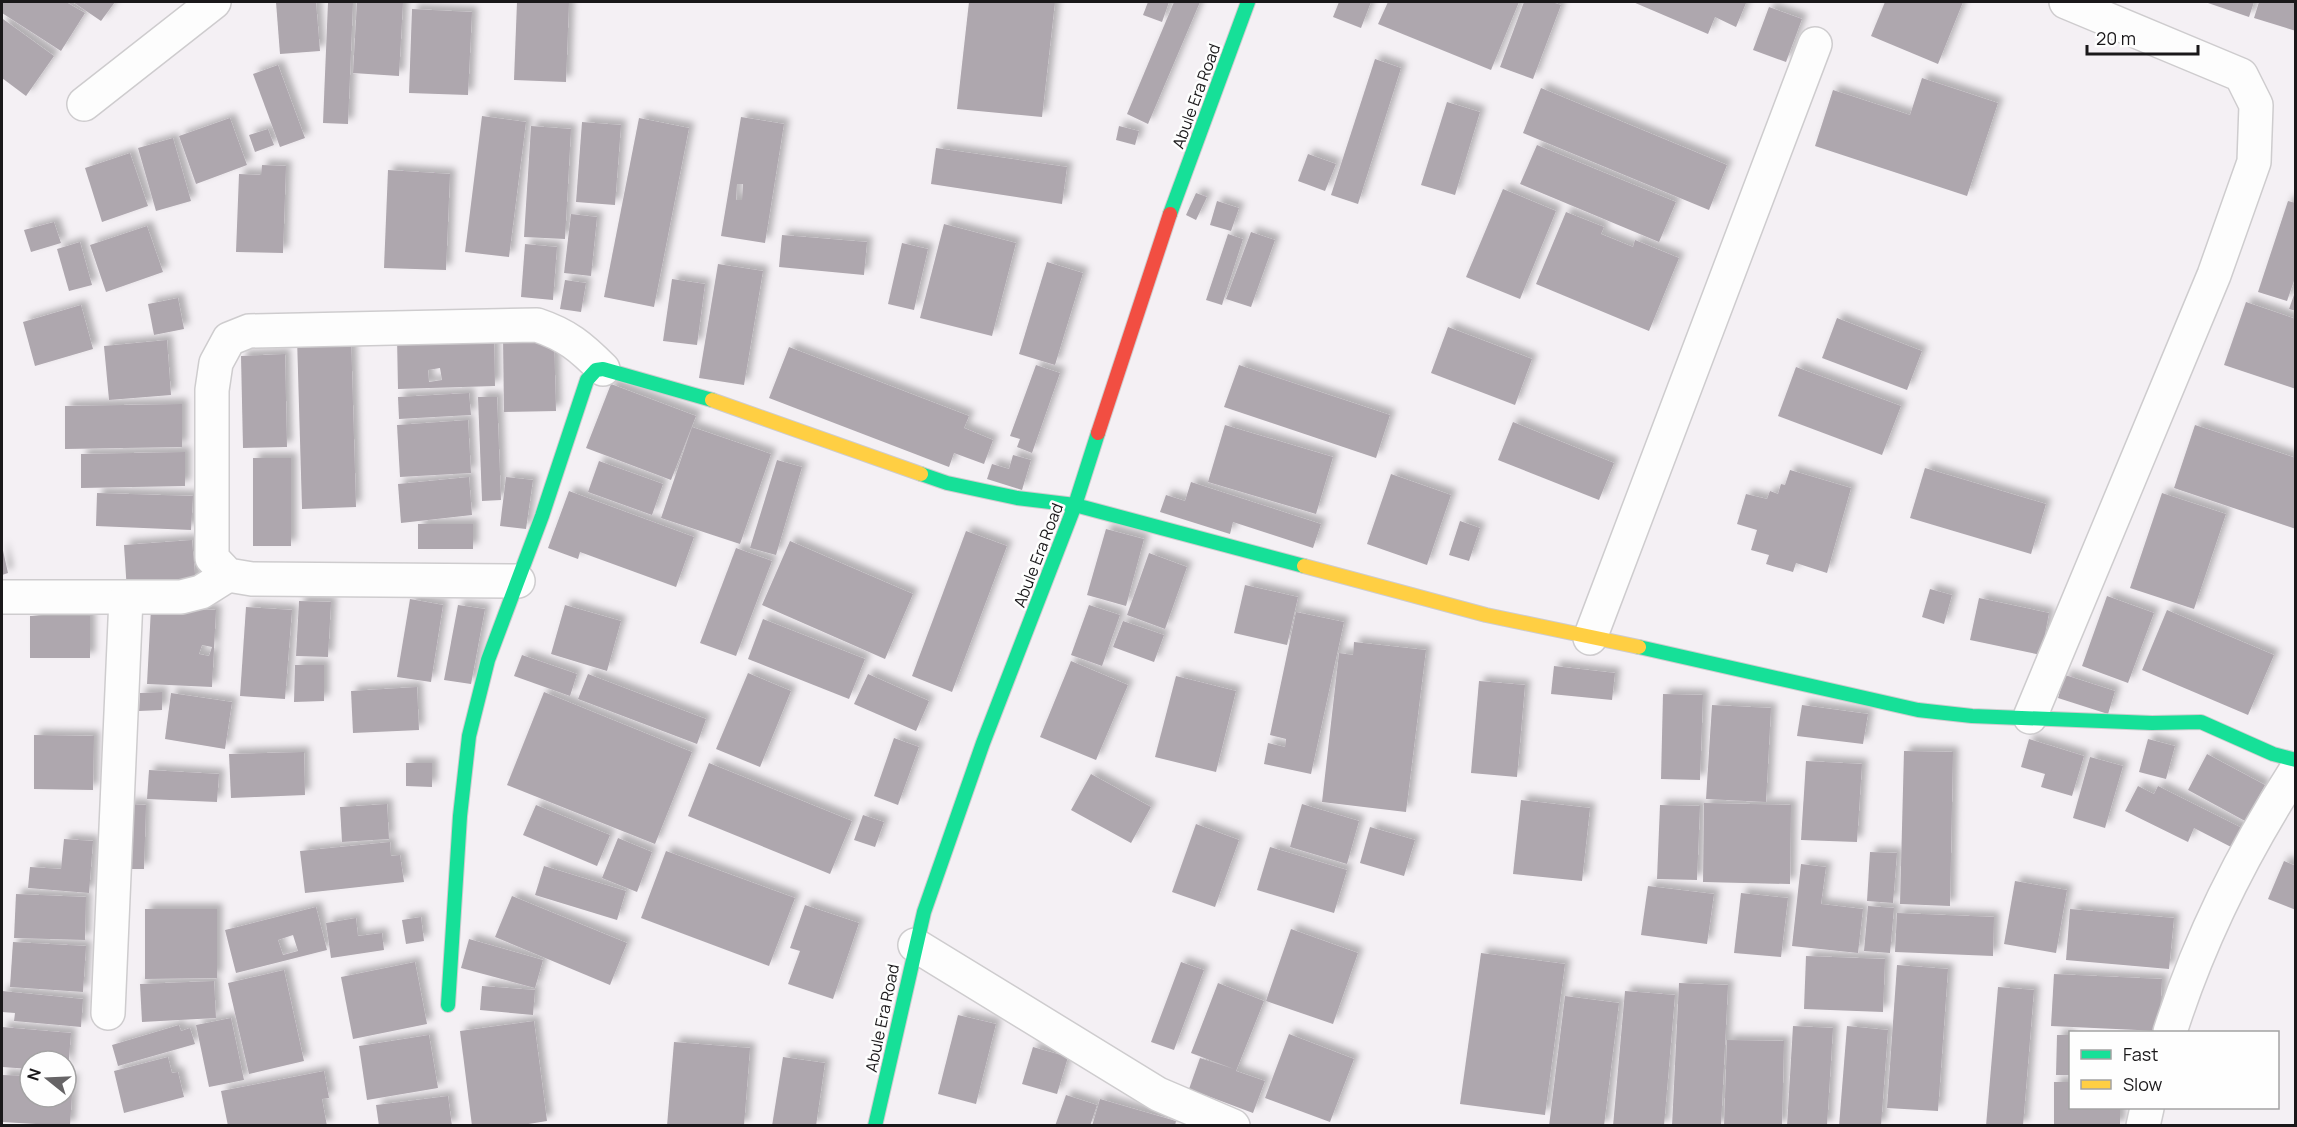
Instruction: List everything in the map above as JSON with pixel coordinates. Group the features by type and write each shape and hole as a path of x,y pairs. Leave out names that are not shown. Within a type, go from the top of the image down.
{"street":[{"path":"84,104 214,2"},
{"name":"Abule Era Road","path":"875,1125 924,912 983,744 1075,505 1165,227 1248,2"},
{"path":"2030,717 2214,275 2254,162 2255,150 2256,105 2241,75 2066,2"},
{"path":"1590,638 1815,44"},
{"path":"228,576 212,558 212,390 216,363 229,339 249,331 537,325 558,332 576,342 603,369"},
{"path":"448,1005 460,816 469,735 488,660 518,581 587,380 596,370 603,369 702,396 947,483 1017,498 1075,505 1486,615 1918,710 1971,716 2152,723 2200,722 2273,754 2295,760"},
{"path":"2,597 181,597 201,592 228,576 252,579 518,581"},
{"path":"108,1013 126,598"},
{"path":"2170,1031 2217,908 2256,834 2295,770"},
{"path":"915,945 1158,1094 1233,1125"},
{"path":"2143,1125 2147,1109"}],"building":[{"path":"2,2 66,2 85,13 61,51 2,13"},
{"path":"73,2 115,2 101,21"},
{"path":"276,2 316,2 320,51 280,54"},
{"path":"328,2 353,2 348,124 323,123"},
{"path":"357,2 403,2 399,76 353,73"},
{"path":"517,2 569,2 566,82 514,80"},
{"path":"969,2 1055,2 1042,117 957,109"},
{"path":"1148,2 1169,2 1162,22 1143,15"},
{"path":"1174,2 1200,2 1148,124 1127,114"},
{"path":"1339,2 1371,2 1361,28 1333,17"},
{"path":"1388,2 1519,2 1491,70 1378,24"},
{"path":"1524,2 1552,2 1561,5 1533,79 1500,67"},
{"path":"1633,2 1746,3 1736,27 1715,17 1708,34"},
{"path":"1885,2 1963,2 1938,64 1871,36"},
{"path":"2205,2 2254,2 2249,17"},
{"path":"2259,2 2296,2 2296,31 2254,18"},
{"path":"1769,7 1802,19 1786,62 1753,50"},
{"path":"412,9 472,12 468,95 409,93"},
{"path":"3,19 54,56 26,96 2,78"},
{"path":"1375,59 1401,68 1358,204 1331,195"},
{"path":"278,65 305,138 280,147 253,74"},
{"path":"1922,78 1998,103 1967,196 1815,146 1833,90 1910,115"},
{"path":"1541,88 1727,165 1709,210 1523,133"},
{"path":"1447,102 1480,112 1455,195 1421,185"},
{"path":"482,116 526,122 509,257 465,252"},
{"path":"741,117 784,124 765,243 721,236","holes":["737,184 743,184 742,200 736,200"]},
{"path":"230,118 247,165 196,184 179,136"},
{"path":"639,118 689,128 654,307 604,297"},
{"path":"582,122 621,125 615,205 576,202"},
{"path":"531,126 571,129 565,239 524,237"},
{"path":"1119,126 1139,131 1135,145 1116,140"},
{"path":"268,129 274,145 255,152 249,135"},
{"path":"173,138 191,201 156,211 138,148"},
{"path":"1537,145 1676,202 1659,242 1520,184"},
{"path":"936,148 1067,167 1062,204 931,184"},
{"path":"130,153 148,206 102,222 85,168"},
{"path":"1308,154 1336,164 1325,191 1298,181"},
{"path":"262,165 286,166 283,253 236,252 239,174 261,175"},
{"path":"388,170 450,174 446,270 384,268"},
{"path":"1503,189 1556,211 1520,299 1466,277"},
{"path":"1196,193 1207,197 1196,220 1186,215"},
{"path":"1217,201 1239,208 1231,231 1210,225"},
{"path":"2288,201 2296,203 2296,275 2287,301 2258,292"},
{"path":"1566,212 1604,227 1601,234 1633,247 1635,240 1679,258 1649,331 1536,284"},
{"path":"571,214 597,217 591,276 564,273"},
{"path":"54,222 61,243 31,252 24,230"},
{"path":"944,224 1016,243 992,336 920,318"},
{"path":"147,226 163,272 106,292 90,245"},
{"path":"1251,232 1275,240 1251,307 1226,299"},
{"path":"1228,234 1243,239 1222,305 1206,300"},
{"path":"782,235 867,242 864,275 779,267"},
{"path":"80,242 92,285 69,291 57,249"},
{"path":"902,243 928,249 914,310 888,304"},
{"path":"525,244 557,247 553,300 521,297"},
{"path":"1047,262 1083,273 1055,365 1019,354"},
{"path":"718,264 763,271 744,385 699,378"},
{"path":"672,279 705,284 697,345 663,341"},
{"path":"565,280 586,283 581,312 560,309"},
{"path":"2296,292 2296,311 2289,309"},
{"path":"178,298 184,329 154,335 148,304"},
{"path":"2246,302 2296,319 2296,389 2224,365"},
{"path":"81,305 93,349 35,366 23,322"},
{"path":"1837,318 1922,351 1907,390 1822,358"},
{"path":"1448,327 1532,359 1515,405 1431,373"},
{"path":"494,334 495,386 398,389 397,337","holes":["440,368 442,380 429,382 428,370"]},
{"path":"351,336 356,507 302,509 297,338"},
{"path":"554,337 556,411 504,412 503,338"},
{"path":"167,340 171,395 109,400 104,346"},
{"path":"789,347 969,416 964,428 993,440 984,464 954,453 949,467 769,398"},
{"path":"285,354 287,447 243,448 241,356"},
{"path":"1036,365 1060,373 1032,453 1017,447 1020,439 1010,436"},
{"path":"1239,365 1390,415 1376,458 1224,407"},
{"path":"1796,367 1901,406 1882,455 1778,416"},
{"path":"611,384 696,416 671,480 586,448"},
{"path":"469,393 471,415 399,419 398,397"},
{"path":"478,397 497,397 501,500 482,501"},
{"path":"182,404 182,447 65,449 65,406"},
{"path":"468,420 471,473 400,477 397,425"},
{"path":"1513,422 1614,463 1599,500 1498,460"},
{"path":"1225,425 1333,457 1316,514 1208,482"},
{"path":"2195,425 2296,458 2296,529 2174,488"},
{"path":"692,427 771,454 740,544 661,518"},
{"path":"185,452 185,486 81,488 81,454"},
{"path":"1013,455 1031,460 1022,490 987,479 992,464 1009,469"},
{"path":"253,458 291,458 291,546 253,546"},
{"path":"777,460 802,467 776,555 750,548"},
{"path":"599,461 663,484 652,515 588,492"},
{"path":"1925,468 2046,504 2031,554 1910,518"},
{"path":"1790,470 1851,488 1827,573 1796,563 1793,572 1766,564 1769,555 1751,550 1757,530 1737,524 1746,494 1767,499 1770,491 1778,494 1781,484 1785,485"},
{"path":"1391,474 1451,495 1427,565 1367,544"},
{"path":"469,477 472,515 401,523 398,484"},
{"path":"506,477 533,480 526,529 500,526"},
{"path":"1191,482 1321,524 1313,548 1233,522 1230,534 1160,512 1166,495 1185,501"},
{"path":"569,491 694,537 676,587 580,552 578,559 548,548"},
{"path":"97,493 193,496 191,530 96,526"},
{"path":"2162,493 2226,514 2194,609 2130,588"},
{"path":"1460,521 1480,528 1469,561 1449,555"},
{"path":"418,524 473,524 473,549 418,549"},
{"path":"1106,529 1144,539 1126,606 1087,595"},
{"path":"966,531 1007,546 952,692 912,676"},
{"path":"192,540 196,586 127,591 124,545"},
{"path":"790,541 913,594 885,659 762,605"},
{"path":"2,546 8,573 2,575"},
{"path":"736,548 772,561 736,656 700,643"},
{"path":"1149,553 1187,567 1165,629 1127,615"},
{"path":"1245,585 1298,597 1287,645 1234,633"},
{"path":"1930,589 1952,595 1944,624 1922,617"},
{"path":"2107,596 2154,613 2128,683 2082,666"},
{"path":"1979,598 2049,613 2041,655 1970,640"},
{"path":"410,599 443,605 431,682 397,677"},
{"path":"299,601 331,602 328,657 296,656"},
{"path":"458,605 485,609 471,684 444,680"},
{"path":"565,605 621,621 607,671 551,654"},
{"path":"1089,605 1120,615 1102,666 1071,655"},
{"path":"246,607 292,610 285,699 240,696"},
{"path":"151,608 216,610 212,687 147,684","holes":["202,645 212,647 209,656 199,654"]},
{"path":"2167,610 2274,655 2248,715 2142,670"},
{"path":"1296,612 1344,622 1311,774 1264,764 1268,743 1285,747 1286,739 1270,735"},
{"path":"30,616 90,616 90,658 30,658"},
{"path":"763,619 865,659 849,699 748,659"},
{"path":"1123,621 1164,635 1154,662 1113,647"},
{"path":"1354,642 1426,650 1406,812 1322,802 1339,653 1353,655"},
{"path":"522,655 577,674 570,696 514,676"},
{"path":"1071,661 1128,685 1096,760 1040,737"},
{"path":"295,665 324,665 324,701 294,702"},
{"path":"1554,666 1615,673 1612,700 1551,694"},
{"path":"748,673 791,691 760,767 716,749"},
{"path":"588,674 706,719 697,744 578,699"},
{"path":"868,674 929,701 916,731 854,704"},
{"path":"2065,675 2115,691 2108,714 2058,698"},
{"path":"1176,676 1236,691 1216,772 1155,757"},
{"path":"1479,681 1525,685 1517,777 1471,773"},
{"path":"417,687 419,730 353,733 351,691"},
{"path":"162,692 162,710 139,711 140,693"},
{"path":"544,692 692,752 655,844 507,785"},
{"path":"171,693 232,702 225,749 165,739"},
{"path":"1663,694 1703,695 1700,780 1661,779"},
{"path":"1712,705 1771,708 1766,802 1706,799"},
{"path":"1802,705 1868,714 1863,744 1797,736"},
{"path":"34,735 94,736 93,790 34,789"},
{"path":"894,738 919,747 898,805 874,796"},
{"path":"2029,739 2084,756 2072,796 2041,787 2045,774 2021,767"},
{"path":"2148,739 2175,746 2166,779 2139,772"},
{"path":"1904,751 1953,752 1950,906 1900,904"},
{"path":"304,752 305,795 231,798 229,754"},
{"path":"2207,754 2265,785 2245,821 2188,790"},
{"path":"2090,757 2123,766 2105,828 2073,818"},
{"path":"1806,761 1862,764 1857,842 1801,840"},
{"path":"406,763 432,763 432,787 406,786"},
{"path":"709,763 852,821 830,874 688,816"},
{"path":"149,770 219,774 217,802 147,799"},
{"path":"1091,774 1151,807 1131,843 1071,810"},
{"path":"2138,786 2154,794 2158,786 2244,829 2235,849 2194,828 2188,842 2125,811"},
{"path":"1521,800 1590,808 1582,881 1513,874"},
{"path":"1704,803 1791,805 1790,884 1703,882"},
{"path":"127,804 146,805 144,869 126,869"},
{"path":"387,804 389,839 342,842 340,807"},
{"path":"1302,804 1359,821 1347,864 1290,847"},
{"path":"536,805 610,835 597,866 523,835"},
{"path":"1660,805 1700,806 1697,880 1657,879"},
{"path":"863,815 884,822 875,847 854,840"},
{"path":"1196,824 1239,840 1215,907 1172,892"},
{"path":"1370,827 1415,840 1404,876 1360,863"},
{"path":"618,838 652,852 637,892 602,878"},
{"path":"64,839 93,841 89,893 28,888 30,867 61,869"},
{"path":"390,842 391,856 400,855 404,882 305,893 300,851"},
{"path":"1270,847 1347,870 1334,913 1257,890"},
{"path":"666,851 795,898 769,966 641,918"},
{"path":"1870,852 1897,853 1893,903 1867,901"},
{"path":"2284,861 2296,866 2296,910 2268,899"},
{"path":"1801,864 1826,867 1821,904 1863,909 1858,953 1792,946"},
{"path":"544,866 626,891 617,920 535,895"},
{"path":"2015,881 2067,890 2056,953 2004,944"},
{"path":"1648,886 1714,894 1707,944 1641,935"},
{"path":"1741,893 1788,898 1781,957 1734,953"},
{"path":"16,894 86,897 85,940 14,938"},
{"path":"512,896 627,943 610,985 495,937"},
{"path":"805,905 859,923 833,999 788,984 800,951 790,948"},
{"path":"1868,906 1894,908 1890,953 1864,951"},
{"path":"316,907 327,950 236,973 225,930","holes":["293,935 298,951 283,955 278,940"]},
{"path":"145,909 217,909 217,978 145,979"},
{"path":"2070,909 2174,918 2169,969 2066,960"},
{"path":"1897,913 1994,917 1993,956 1895,952"},
{"path":"421,917 424,941 406,944 402,920"},
{"path":"356,918 358,936 382,933 384,950 331,958 326,923"},
{"path":"1291,929 1358,953 1333,1024 1266,1001"},
{"path":"469,939 543,960 535,988 461,968"},
{"path":"13,942 86,946 83,992 10,987"},
{"path":"1481,953 1565,964 1545,1115 1460,1104"},
{"path":"1806,956 1885,959 1883,1012 1804,1009"},
{"path":"415,962 427,1024 353,1039 341,977"},
{"path":"1181,962 1204,970 1174,1050 1151,1042"},
{"path":"1897,965 1948,969 1938,1111 1887,1108"},
{"path":"284,970 304,1061 249,1074 228,983"},
{"path":"2054,974 2162,979 2159,1031 2051,1026"},
{"path":"214,981 216,1018 142,1022 140,984"},
{"path":"1218,983 1264,1001 1236,1071 1265,1081 1253,1113 1189,1089 1200,1058 1234,1069 1191,1053"},
{"path":"1679,983 1728,985 1721,1126 1672,1126"},
{"path":"482,986 535,990 533,1015 480,1010"},
{"path":"1998,987 2034,990 2023,1126 1986,1126"},
{"path":"2,991 83,999 81,1027 14,1021 15,1013 2,1012"},
{"path":"1625,991 1675,995 1664,1126 1613,1126"},
{"path":"1565,996 1619,1003 1604,1126 1549,1126"},
{"path":"958,1015 996,1024 976,1104 938,1094"},
{"path":"231,1018 244,1080 209,1087 196,1025"},
{"path":"534,1021 547,1121 516,1126 472,1126 460,1031"},
{"path":"179,1025 181,1031 190,1028 195,1044 118,1066 112,1045"},
{"path":"1793,1026 1833,1028 1827,1126 1787,1126"},
{"path":"1847,1026 1888,1030 1881,1126 1839,1126"},
{"path":"2,1027 71,1033 70,1049 18,1049 18,1068 2,1067"},
{"path":"1289,1034 1354,1059 1330,1122 1265,1098"},
{"path":"429,1035 438,1088 367,1100 359,1046"},
{"path":"2057,1035 2069,1035 2069,1075 2056,1075"},
{"path":"1727,1040 1784,1041 1782,1126 1724,1126"},
{"path":"674,1042 750,1048 744,1126 667,1126"},
{"path":"1033,1047 1068,1057 1057,1094 1022,1084"},
{"path":"168,1057 172,1073 178,1072 184,1097 124,1113 114,1071"},
{"path":"783,1057 825,1063 816,1126 772,1126"},
{"path":"324,1071 329,1098 322,1099 327,1126 228,1126 221,1091"},
{"path":"2,1075 18,1076 18,1109 71,1109 70,1126 2,1122"},
{"path":"2054,1082 2069,1082 2069,1109 2120,1109 2120,1126 2054,1126"},
{"path":"1066,1095 1097,1105 1090,1126 1055,1126"},
{"path":"448,1096 452,1126 379,1126 376,1105"},
{"path":"1100,1099 1176,1121 1175,1126 1092,1126"}],"traffic: fast":[{"path":"1170,214 1248,2"},
{"path":"448,1005 460,816 469,736 488,660 542,516 587,380 596,370 603,369 712,400"},
{"path":"875,1126 924,912 983,743 1075,505 1098,433"},
{"path":"921,474 947,483 1017,498 1075,505 1304,566"},
{"path":"1639,647 1918,710 1972,716 2152,723 2201,722 2273,754 2296,760"}],"traffic: slow":[{"path":"712,400 921,474"},
{"path":"1304,566 1486,615 1639,647"}],"traffic: jam":[{"path":"1098,433 1170,214"}]}
